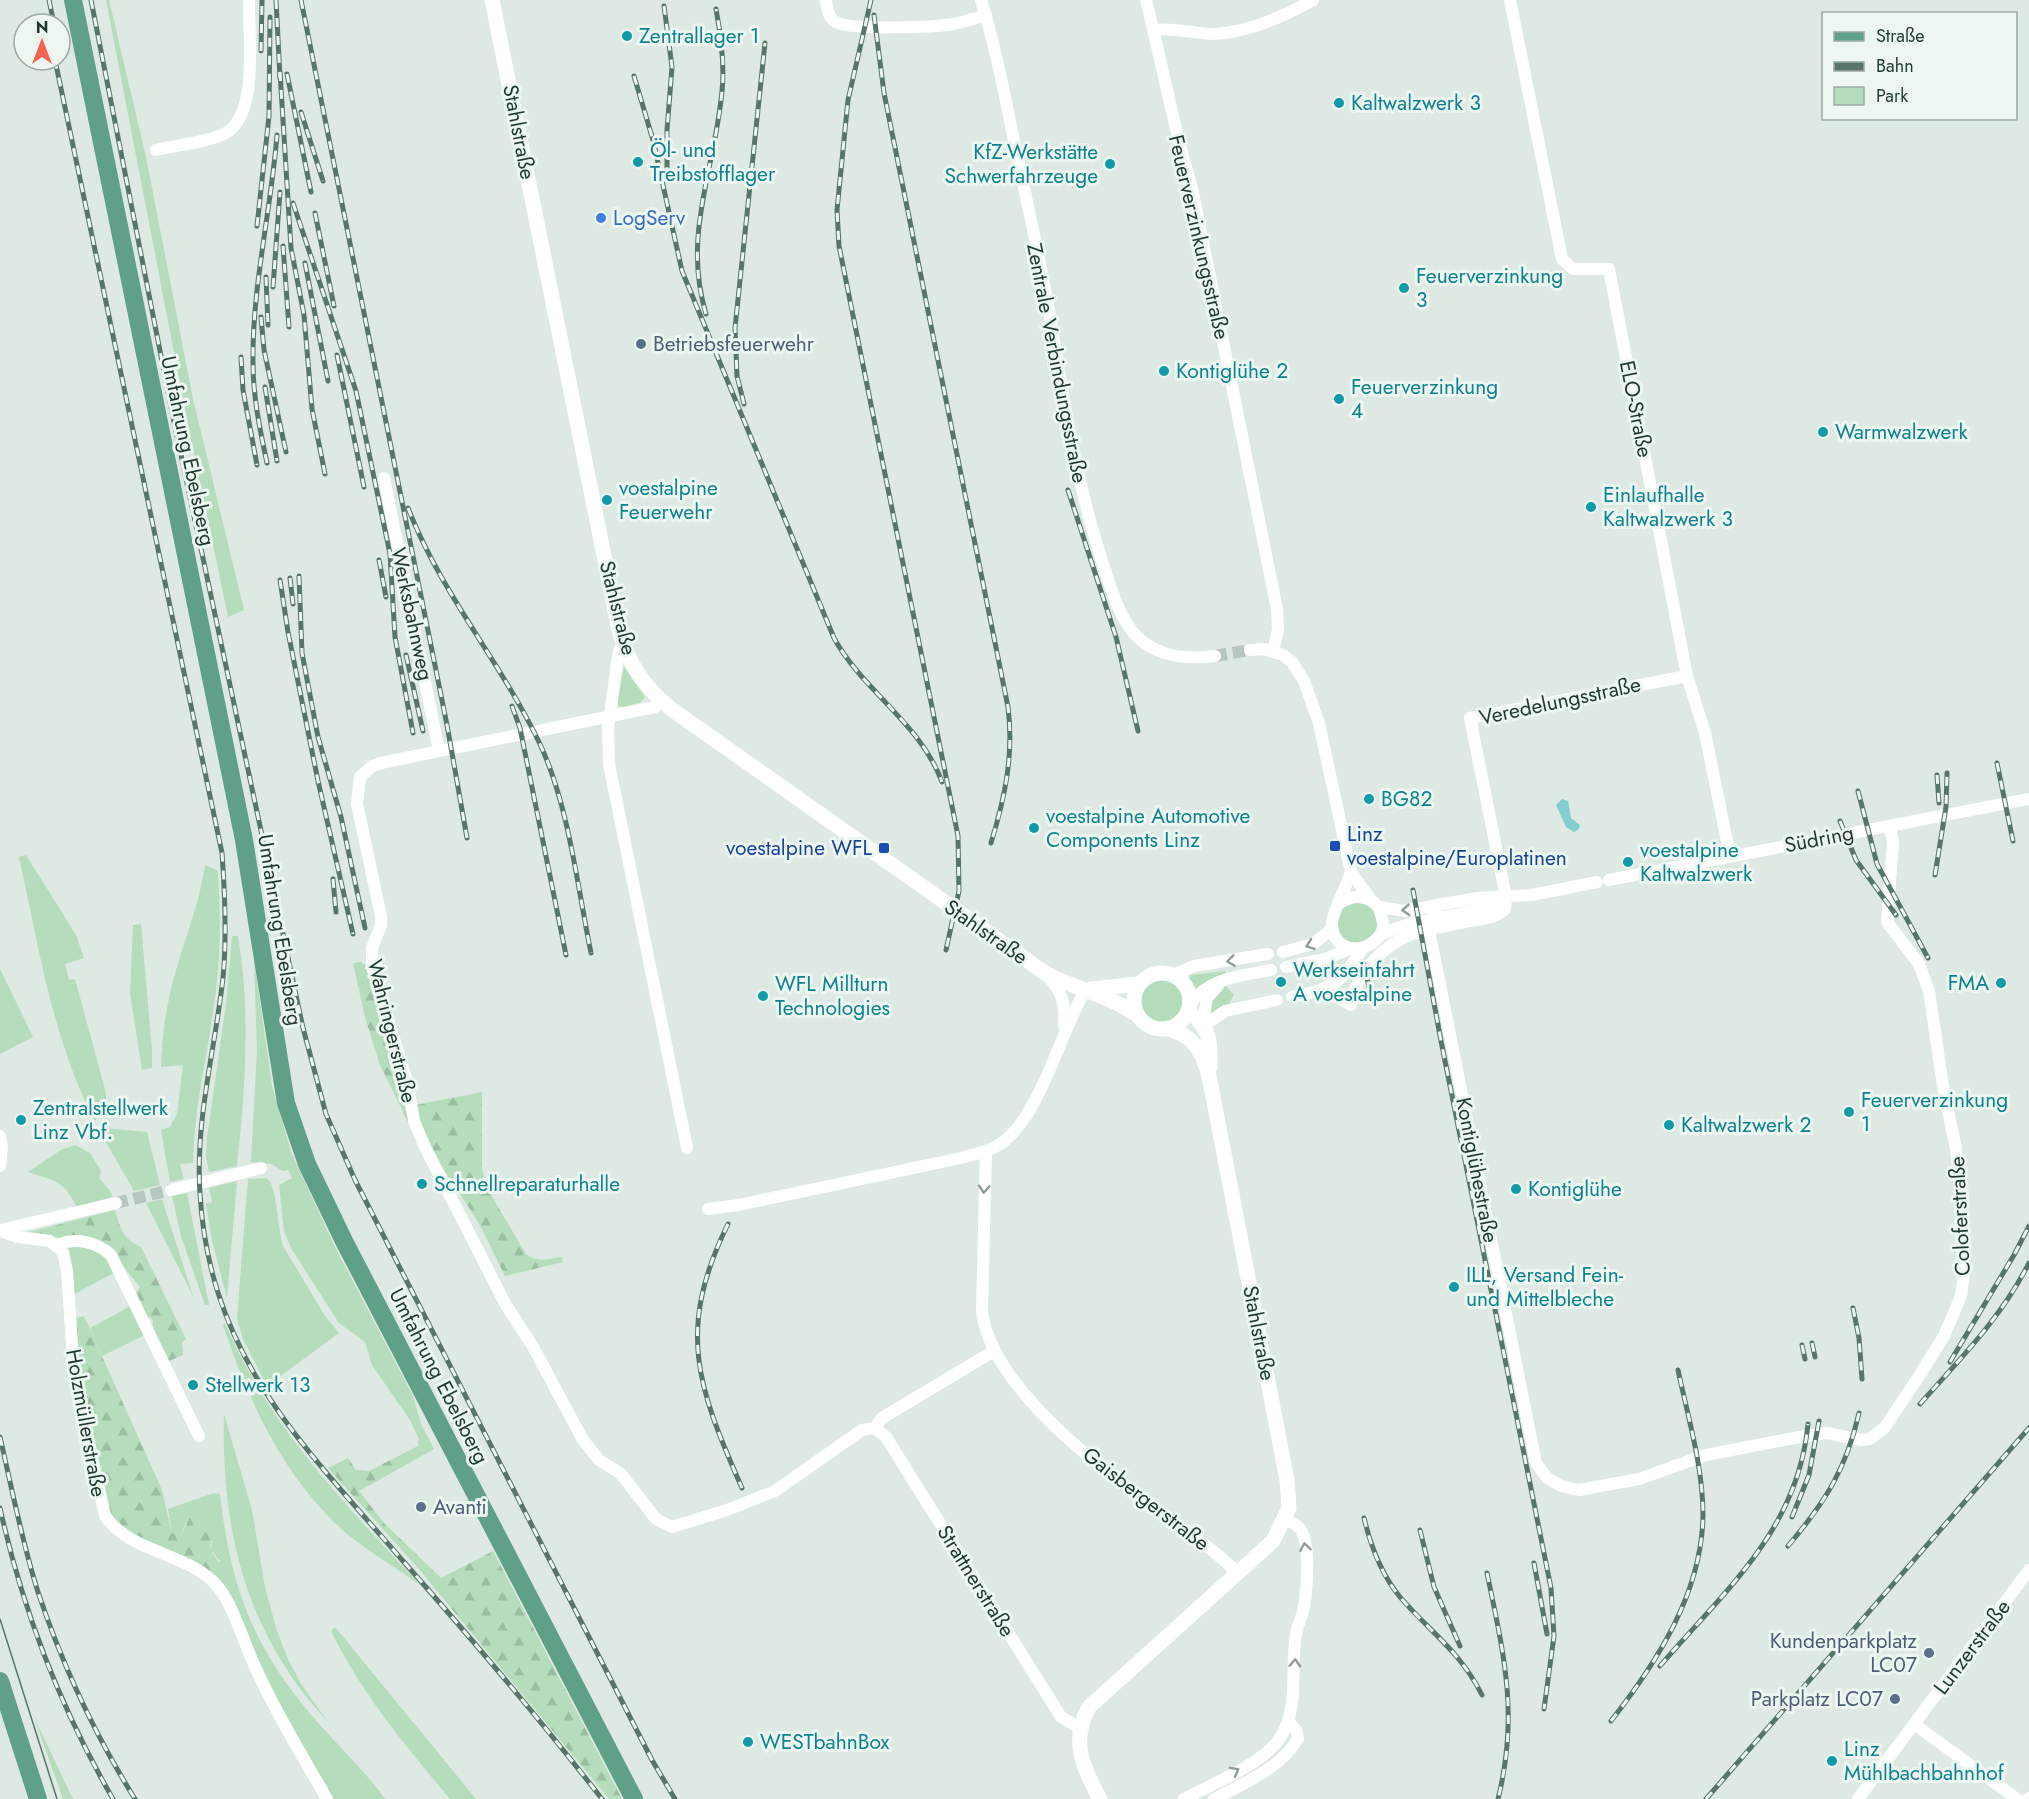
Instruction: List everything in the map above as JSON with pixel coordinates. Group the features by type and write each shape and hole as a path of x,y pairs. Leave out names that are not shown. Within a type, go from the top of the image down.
{"main road":[{"name":"Umfahrung Ebelsberg","path":"73,0 244,840 279,1066 296,1136 316,1185 344,1241 634,1799"},
{"path":"0,1681 38,1799"}],"street":[{"path":"156,150 222,135 238,124 246,100 249,0"},
{"name":"Stahlstraße","path":"492,0 624,647 639,676 661,701 1045,974 1067,985 1086,989 1111,999 1137,1015"},
{"path":"826,0 829,16 844,25 891,27 952,24 986,15"},
{"name":"Zentrale Verbindungsstraße","path":"981,0 1000,67 1080,484 1111,587 1132,630 1148,645 1172,656 1188,658 1215,656"},
{"name":"Feuerverzinkungsstraße","path":"1146,0 1174,131 1194,196 1277,609 1278,630 1273,651"},
{"path":"1154,30 1179,29 1214,34 1237,31 1273,20 1313,0"},
{"name":"ELO-Straße","path":"1510,0 1562,259 1573,269 1609,270 1687,676 1705,733 1730,856"},
{"name":"Werksbahnweg","path":"384,478 440,751"},
{"path":"624,647 619,650 608,744 614,792 687,1148"},
{"path":"1250,650 1273,651 1292,662 1312,700 1326,751 1351,872 1384,918 1381,934"},
{"name":"Veredelungsstraße","path":"1506,897 1470,718 1687,676"},
{"name":"Wahringerstraße","path":"661,701 655,707 381,763 372,766 360,777 357,804 381,916 381,925 372,948 372,967 407,1081 414,1121 424,1147 506,1305 532,1345 583,1440 603,1462 621,1474 656,1519 672,1527 727,1510 776,1491 862,1430 875,1428"},
{"name":"Südring","path":"1375,903 1405,911 1439,904 1532,895 2029,799"},
{"name":"Coloferstraße","path":"1579,1490 1639,1479 1706,1455 1799,1437 1827,1433 1861,1440 1870,1439 1886,1427 1921,1373 1954,1315 1961,1296 1965,1266 1956,1149 1943,1086 1929,991 1919,964 1887,922 1893,843 1890,826"},
{"path":"1351,872 1341,902 1332,915 1332,930 1343,945 1361,948 1378,957"},
{"path":"1341,902 1355,896 1375,903"},
{"path":"1286,967 1325,959 1361,948 1396,927 1500,913 1505,909 1506,897"},
{"path":"1323,990 1351,1005 1357,984 1378,957 1430,924 1439,904"},
{"name":"Kontiglühestraße","path":"1430,924 1536,1463 1547,1478 1561,1486 1579,1490"},
{"path":"1283,952 1313,944 1332,930"},
{"path":"1292,997 1333,987 1344,976 1361,948"},
{"path":"1268,954 1194,966 1173,975 1156,974 1139,984 1134,999 1137,1015 1150,1026 1167,1029 1183,1020 1189,1008 1207,986 1271,970"},
{"path":"1045,974 1054,982 1065,1004 1064,1035"},
{"path":"1173,975 1185,985 1189,1008 1204,1024 1225,1011 1277,1000"},
{"path":"1344,976 1357,984"},
{"name":"Stahlstraße","path":"1209,1076 1211,1049 1204,1024 1207,998 1213,989 1233,978"},
{"name":"Stahlstraße","path":"1086,989 1139,984"},
{"path":"708,1209 986,1151 1002,1142 1024,1119 1086,989"},
{"name":"Stahlstraße","path":"1167,1029 1185,1035 1195,1042 1204,1059 1209,1076 1290,1498 1286,1520 1273,1541 1237,1573"},
{"path":"0,1136 2,1148 0,1167"},
{"name":"Gaisbergerstraße","path":"986,1151 982,1228 982,1311 986,1332 994,1351 1024,1392 1079,1447 1237,1573"},
{"path":"171,1190 261,1168"},
{"path":"0,1231 116,1203"},
{"path":"0,1231 18,1237 50,1241 58,1245 65,1242 92,1243 111,1255 199,1436"},
{"name":"Holzmüllerstraße","path":"58,1245 63,1252 67,1271 74,1374 105,1516 112,1527 129,1539 192,1568 219,1589 257,1672 327,1799"},
{"path":"875,1428 882,1418 994,1351"},
{"name":"Strattnerstraße","path":"875,1428 886,1437 1061,1718 1080,1728"},
{"path":"1184,1799 1264,1754 1281,1737 1288,1721 1293,1699 1296,1634 1303,1612 1307,1567 1305,1542 1301,1530 1286,1520"},
{"name":"Lunzerstraße","path":"1858,1799 2029,1570"},
{"path":"1100,1799 1080,1756 1080,1728 1096,1698 1237,1573"},
{"path":"1214,1799 1269,1769 1286,1756 1298,1739 1296,1730 1288,1721"},
{"path":"1914,1724 2017,1799"}],"green space":[{"path":"106,0 109,0 146,157 193,399 244,610 228,617 189,430"},
{"path":"624,667 645,697 640,703 621,707 617,703"},
{"path":"26,855 76,935 84,958 65,964 69,980 75,979 106,1093 106,1104 95,1121 68,1058 48,992 19,857"},
{"path":"205,865 218,871 220,926 217,981 196,1117 193,1163 180,1164 184,1179 170,1182 161,1130 170,1127 177,1114 183,1065 161,1067 164,1029 173,979 197,904"},
{"path":"1357,903 1365,904 1371,909 1376,915 1376,931 1371,937 1365,942 1357,943 1349,942 1343,937 1338,931 1337,923 1338,915 1343,909 1349,904"},
{"path":"141,924 152,1049 152,1068 142,1070 130,993 133,925"},
{"path":"232,936 238,936 246,1022 240,1138 237,1166 209,1172 206,1158 207,1138 226,1004"},
{"path":"254,959 272,1086 291,1152 335,1247 413,1396 421,1424 434,1449 427,1453 418,1446 419,1439 410,1420 372,1365 365,1342 339,1323 291,1248 284,1231 279,1185 292,1178 288,1170 283,1171 271,1164 251,1162 257,1050"},
{"path":"361,962 367,967 395,1055 412,1130 380,1065 365,1017 353,963"},
{"path":"0,969 33,1037 0,1054"},
{"path":"1225,971 1225,974 1197,990 1189,979 1191,975"},
{"path":"1161,980 1176,986 1182,1001 1176,1016 1161,1022 1146,1016 1140,1001 1146,986"},
{"path":"1225,985 1234,995 1228,1005 1210,1018 1210,1000"},
{"path":"482,1092 482,1169 488,1190 526,1254 539,1259 562,1257 563,1262 505,1276 478,1222 434,1153 416,1105"},
{"path":"104,1128 147,1132 160,1185 134,1191 99,1130"},
{"path":"75,1145 90,1153 101,1171 99,1178 111,1192 112,1197 77,1207 62,1185 28,1172 61,1150"},
{"path":"266,1178 273,1188 283,1246 325,1316 339,1333 267,1386 243,1339 237,1319 248,1179"},
{"path":"237,1181 227,1298 212,1241 206,1203 212,1202 209,1188"},
{"path":"187,1193 209,1305 205,1305 181,1236 172,1196"},
{"path":"162,1199 193,1296 146,1203"},
{"path":"115,1210 123,1232 141,1247 186,1339 182,1342 183,1355 169,1361 152,1332 153,1320 141,1312 135,1294 140,1287 119,1261 64,1239 29,1232"},
{"path":"70,1244 104,1252 116,1272 74,1294 66,1248"},
{"path":"131,1306 145,1335 102,1356 90,1328"},
{"path":"84,1316 162,1490 172,1533 180,1537 190,1517 206,1519 210,1522 211,1549 221,1566 210,1573 124,1530 108,1511 79,1376 73,1319"},
{"path":"225,1323 243,1361 286,1430 310,1462 420,1585 338,1526 293,1474 253,1402 232,1351 223,1325"},
{"path":"224,1414 252,1510 265,1587 276,1628 301,1684 328,1722 300,1688 277,1653 258,1617 244,1579 227,1499"},
{"path":"418,1446 427,1453 359,1491 384,1523 441,1578 493,1551 622,1799 609,1799 418,1568 328,1468 348,1458 356,1470 369,1471"},
{"path":"214,1493 220,1494 231,1560 239,1590 262,1644 297,1697 385,1799 333,1799 288,1724 210,1573 220,1561 211,1550 212,1541 186,1522 180,1538 172,1533 168,1509"},
{"path":"335,1627 476,1799 450,1799 417,1759 356,1676 331,1631"},
{"path":"34,1717 71,1795 73,1799 63,1799"}],"water":[{"path":"1562,799 1568,801 1571,818 1580,825 1579,829 1574,832 1566,827 1556,805"}],"tunnel":[{"path":"1215,656 1250,650"},
{"path":"116,1203 171,1190"}],"tram line":[{"path":"0,1619 57,1799"}],"railway":[{"path":"49,0 52,12"},
{"path":"91,0 174,422 303,1028 326,1114 355,1180 652,1760 675,1799"},
{"path":"261,51 262,0"},
{"path":"276,0 280,78"},
{"path":"301,0 447,725 467,838"},
{"path":"871,0 848,100 837,210 839,246 958,836 959,891 946,950"},
{"path":"664,6 672,67 667,130 667,174"},
{"path":"706,314 697,257 702,202 723,81 722,50 716,9"},
{"path":"874,15 884,93 1008,707 1010,742 1007,776 991,843"},
{"path":"257,226 269,116 270,17"},
{"path":"744,404 737,376 735,328 765,43"},
{"path":"58,72 222,853 225,915 223,978 203,1112 199,1166 207,1252 222,1304 242,1352 268,1396 297,1437 504,1678 602,1799"},
{"path":"280,72 291,248 304,315 312,409 325,474"},
{"path":"287,74 311,192"},
{"path":"634,76 653,140 682,271 834,638 860,675 920,742 933,761 942,782"},
{"path":"301,112 323,181"},
{"path":"267,463 254,388 253,334 277,135"},
{"path":"273,287 280,192"},
{"path":"293,203 356,391 390,554 395,637 413,733"},
{"path":"315,213 334,306"},
{"path":"283,246 289,327"},
{"path":"305,263 328,381"},
{"path":"266,277 268,325"},
{"path":"261,317 264,350 286,452"},
{"path":"337,355 364,487"},
{"path":"241,357 243,390 257,465"},
{"path":"265,387 277,461"},
{"path":"1068,490 1116,637 1138,731"},
{"path":"408,508 437,569 524,712 549,766 565,819 591,953"},
{"path":"379,560 386,597"},
{"path":"299,576 302,653 318,737 341,817 365,928"},
{"path":"290,578 293,604"},
{"path":"280,580 318,781 353,934"},
{"path":"406,655 423,731"},
{"path":"512,706 520,728 566,955"},
{"path":"1997,763 2013,841"},
{"path":"1935,875 1946,807 1947,773"},
{"path":"1937,775 1939,803"},
{"path":"1858,791 1877,864 1928,958"},
{"path":"1840,821 1856,860 1896,915"},
{"path":"333,879 336,912"},
{"path":"1413,890 1441,1041 1551,1588 1554,1636 1544,1709"},
{"path":"1364,964 1371,996"},
{"path":"728,1224 712,1262 702,1296 698,1327 699,1358 704,1388 714,1419 742,1488"},
{"path":"1950,1362 2029,1226"},
{"path":"1920,1404 1993,1320 2029,1263"},
{"path":"1853,1308 1859,1338 1862,1379"},
{"path":"1812,1343 1815,1357"},
{"path":"1802,1345 1805,1359"},
{"path":"1611,1721 1645,1675 1674,1625 1686,1599 1701,1544 1703,1515 1700,1479 1678,1370"},
{"path":"1788,1546 1813,1515 1841,1469 1859,1413"},
{"path":"1792,1517 1809,1475 1819,1421"},
{"path":"1660,1666 1733,1584 1774,1527 1790,1496 1801,1462 1808,1424"},
{"path":"1706,1799 2029,1428"},
{"path":"0,1437 27,1554 47,1619 93,1724 135,1799"},
{"path":"0,1508 20,1584 45,1658 76,1729 113,1799"},
{"path":"1364,1518 1387,1579 1400,1597 1464,1666 1482,1695"},
{"path":"1420,1530 1434,1587 1460,1646"},
{"path":"1534,1563 1547,1634"},
{"path":"1487,1573 1507,1685 1508,1740 1498,1799"}],"place":[{"name":"Zentrallager 1","path":"627,36"},
{"name":"Kaltwalzwerk 3","path":"1339,103"},
{"name":"Öl- und Treibstofflager","path":"638,162"},
{"name":"KfZ-Werkstätte Schwerfahrzeuge","path":"1110,164"},
{"name":"LogServ","path":"601,218"},
{"name":"Feuerverzinkung 3","path":"1404,288"},
{"name":"Betriebsfeuerwehr","path":"641,344"},
{"name":"Kontiglühe 2","path":"1164,371"},
{"name":"Feuerverzinkung 4","path":"1339,399"},
{"name":"Warmwalzwerk","path":"1823,432"},
{"name":"voestalpine Feuerwehr","path":"607,500"},
{"name":"Einlaufhalle Kaltwalzwerk 3","path":"1591,507"},
{"name":"BG82","path":"1369,799"},
{"name":"voestalpine Automotive Components Linz","path":"1034,828"},
{"name":"Linz voestalpine/Europlatinen","path":"1335,846"},
{"name":"voestalpine WFL","path":"884,848"},
{"name":"voestalpine Kaltwalzwerk","path":"1628,862"},
{"name":"Werkseinfahrt A voestalpine","path":"1281,982"},
{"name":"FMA","path":"2001,983"},
{"name":"WFL Millturn Technologies","path":"763,996"},
{"name":"Feuerverzinkung 1","path":"1849,1112"},
{"name":"Zentralstellwerk Linz Vbf.","path":"21,1120"},
{"name":"Kaltwalzwerk 2","path":"1669,1125"},
{"name":"Schnellreparaturhalle","path":"422,1184"},
{"name":"Kontiglühe","path":"1516,1189"},
{"name":"ILL, Versand Fein- und Mittelbleche","path":"1454,1287"},
{"name":"Stellwerk 13","path":"193,1385"},
{"name":"Avanti","path":"421,1507"},
{"name":"Kundenparkplatz LC07","path":"1929,1653"},
{"name":"Parkplatz LC07","path":"1895,1699"},
{"name":"WESTbahnBox","path":"748,1742"},
{"name":"Linz Mühlbachbahnhof","path":"1832,1761"}]}
